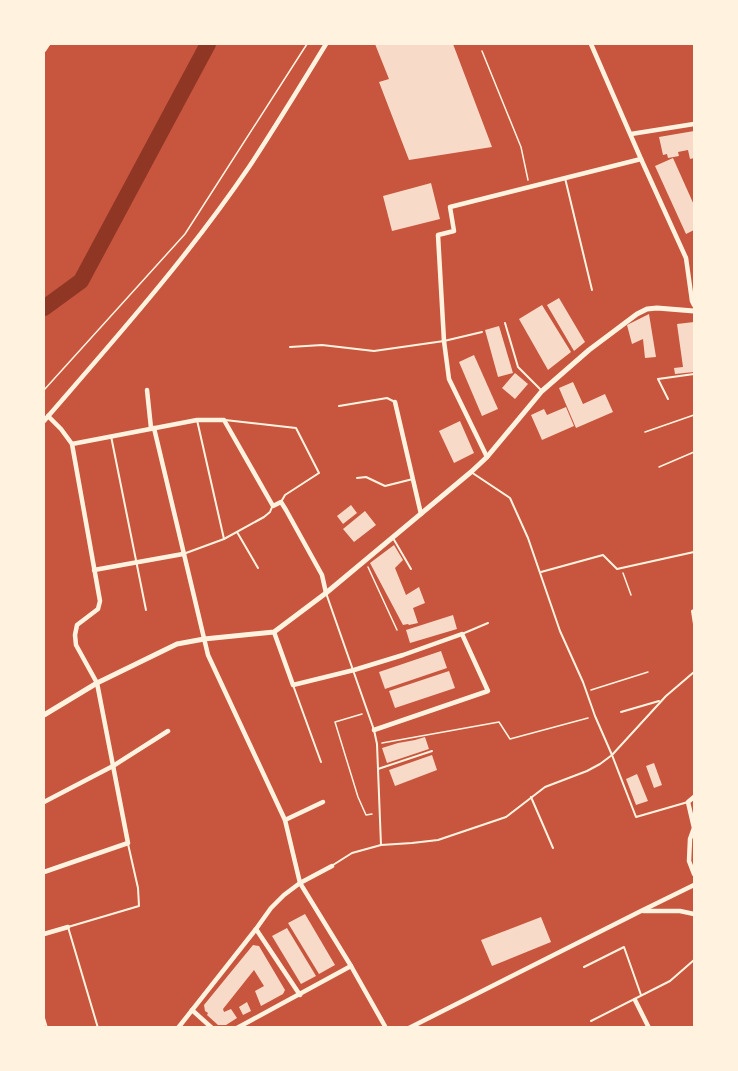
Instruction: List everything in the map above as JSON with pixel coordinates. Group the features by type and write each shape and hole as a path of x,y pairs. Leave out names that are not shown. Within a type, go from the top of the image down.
{"street":[{"path":"44,50 48,44"},
{"path":"44,421 136,315 199,235 248,168 326,44"},
{"path":"591,44 686,258 694,305"},
{"path":"631,134 694,124"},
{"path":"487,457 449,379 444,341 438,235 454,231 450,207 641,159"},
{"path":"686,258 694,257"},
{"path":"44,716 97,683 177,644 273,632 326,593 471,472 487,457 542,391 589,350 647,309 694,311"},
{"path":"147,390 152,428 208,655 285,820 300,884 386,1028"},
{"path":"395,402 421,514"},
{"path":"44,872 128,843 97,683 76,645 77,625 98,609 100,601 72,444 62,429 48,416"},
{"path":"72,444 197,420 224,420 273,506 281,502 322,575 326,593"},
{"path":"94,570 183,554"},
{"path":"273,632 293,685 354,670 462,634 488,691 374,730"},
{"path":"44,802 113,766 168,731"},
{"path":"694,797 688,802 694,828 690,839 689,861 694,874"},
{"path":"285,820 323,802"},
{"path":"178,1028 284,895 332,866"},
{"path":"409,1028 694,885"},
{"path":"641,910 680,911 694,914"},
{"path":"44,934 68,927"},
{"path":"256,929 300,995"},
{"path":"237,1028 351,966"},
{"path":"634,1000 649,1028"},
{"path":"192,1010 212,1028"}],"lane":[{"path":"565,178 592,290"},
{"path":"505,323 518,367 542,391"},
{"path":"290,347 322,345 374,351 444,341 482,332"},
{"path":"668,399 658,379 694,374"},
{"path":"339,406 387,398 395,402"},
{"path":"197,420 224,539"},
{"path":"224,420 296,428 319,473 285,495 281,502"},
{"path":"111,436 146,610"},
{"path":"471,472 510,498 541,572 560,631 636,817 688,802"},
{"path":"357,478 366,477 385,486 413,480"},
{"path":"183,554 224,539 264,517 273,506"},
{"path":"237,532 258,568"},
{"path":"393,538 411,569"},
{"path":"541,572 603,555 617,569 694,552"},
{"path":"326,593 374,730 377,744 381,845"},
{"path":"694,610 692,611 694,624"},
{"path":"462,634 488,623"},
{"path":"332,866 352,853 381,845 438,840 506,817 545,787 587,771 612,755 662,700 694,672"},
{"path":"293,685 321,762"},
{"path":"621,712 662,700"},
{"path":"378,769 432,751"},
{"path":"531,797 553,848"},
{"path":"98,1028 68,927 140,906 128,843"},
{"path":"584,967 624,947 641,995"},
{"path":"591,1021 670,981 694,960"},
{"path":"44,1018 46,1028"}],"path":[{"path":"44,390 185,234 307,44"},
{"path":"482,51 521,147 529,187"},
{"path":"645,432 694,415"},
{"path":"659,467 694,452"},
{"path":"365,560 397,630"},
{"path":"621,568 631,595"},
{"path":"586,692 648,672"},
{"path":"368,712 335,722 358,797 366,815 380,812"},
{"path":"377,744 499,722 510,739 595,716"}],"building":[{"path":"375,44 453,44 492,147 409,160 379,82 389,79"},
{"path":"694,131 694,158 690,159 688,150 678,152 679,156 668,158 667,154 663,155 659,137"},
{"path":"673,158 694,205 694,230 686,234 655,166"},
{"path":"431,183 440,219 392,231 383,196"},
{"path":"559,298 585,342 574,351 547,305"},
{"path":"542,305 571,352 548,370 519,319"},
{"path":"649,314 656,357 645,358 643,339 632,344 627,325"},
{"path":"694,322 694,372 675,374 674,368 683,367 677,324"},
{"path":"499,326 513,373 498,377 485,330"},
{"path":"474,355 498,409 482,416 459,362"},
{"path":"515,373 528,384 515,399 502,388"},
{"path":"573,382 583,404 605,394 613,412 576,428 559,388"},
{"path":"566,407 574,426 542,440 531,415 544,409 547,415"},
{"path":"460,421 474,453 454,463 439,431"},
{"path":"351,505 357,513 343,524 337,516"},
{"path":"365,511 376,525 354,542 343,529"},
{"path":"394,545 403,560 395,568 406,595 419,587 425,603 413,608 418,623 403,625 370,563"},
{"path":"453,615 457,629 410,643 406,630"},
{"path":"441,651 447,668 385,689 379,672"},
{"path":"449,671 455,688 395,708 389,691"},
{"path":"425,737 429,749 387,763 382,748"},
{"path":"432,755 437,770 395,786 389,770"},
{"path":"654,763 662,785 654,788 646,766"},
{"path":"637,774 648,801 636,805 626,779"},
{"path":"305,914 335,965 319,974 288,923"},
{"path":"541,917 551,942 492,966 481,940"},
{"path":"287,928 316,976 301,984 272,936"},
{"path":"253,945 259,946 285,990 283,994 261,1006 255,991 264,986 254,970 223,1009 224,1012 231,1009 237,1018 226,1025 218,1025 207,1015 204,1005"},
{"path":"247,1002 251,1011 243,1015 239,1007"}],"waterway":[{"path":"44,308 81,281 208,44"}]}
